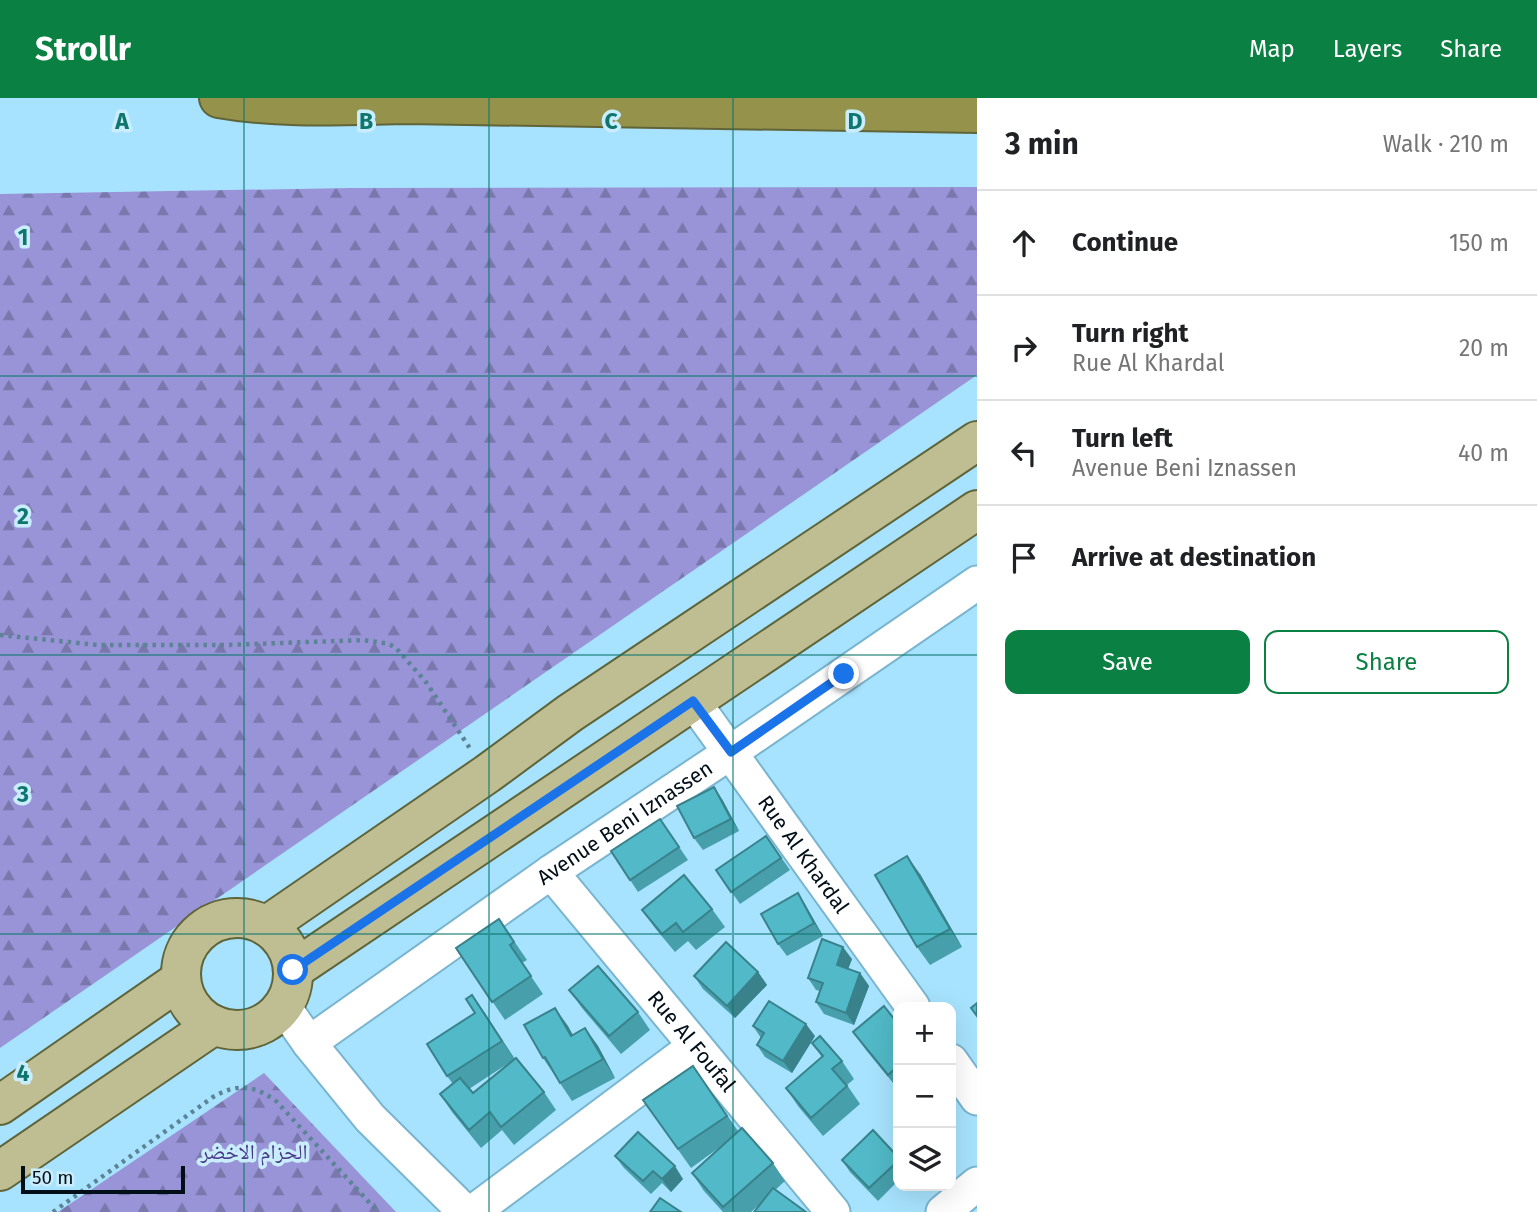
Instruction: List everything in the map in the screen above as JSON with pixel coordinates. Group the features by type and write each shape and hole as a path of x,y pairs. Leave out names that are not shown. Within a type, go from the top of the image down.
{"highway":[{"path":"219,98 317,105 977,113"}],"main road":[{"path":"266,926 570,713 977,441"},
{"path":"293,970 977,510"},
{"path":"233,918 250,919 279,936 289,951 293,970 292,989 284,1007 270,1021 252,1030 232,1031 197,1015 186,999 180,980 182,961 190,943 201,930 216,922 233,918"},
{"path":"0,1105 180,980"},
{"path":"0,1171 214,1025"}],"street":[{"name":"Avenue Beni Iznassen","path":"309,1043 551,872 977,583"},
{"name":"Rue Al Khardal","path":"693,701 909,1002"},
{"name":"Rue Al Foufal","path":"551,872 833,1212"},
{"path":"284,1007 309,1043 370,1118 465,1212"},
{"path":"473,1212 695,1046"},
{"path":"954,1065 977,1098"},
{"path":"943,1212 977,1184"}],"path":[{"path":"0,635 97,645 226,646 364,640 389,645 396,648 426,682 486,774"},
{"path":"53,1212 213,1097 223,1091 246,1088 257,1090 277,1102 378,1212"}],"green space":[{"path":"977,187 977,375 0,1048 0,194 351,188"},
{"name":"الحزام الاخضر","path":"264,1073 396,1212 58,1212"}],"building":[{"path":"714,787 731,819 694,838 677,806"},
{"path":"660,819 679,847 630,880 611,851"},
{"path":"766,836 781,858 731,892 716,870"},
{"path":"907,856 950,929 917,947 875,875"},
{"path":"684,875 712,909 683,932 676,923 662,934 642,910"},
{"path":"798,893 814,923 778,944 761,914"},
{"path":"499,919 514,942 510,945 531,976 492,1002 456,948"},
{"path":"822,939 843,947 837,965 860,973 846,1013 816,1002 823,983 808,978"},
{"path":"726,942 758,972 727,1006 694,976"},
{"path":"598,966 638,1012 609,1036 569,990"},
{"path":"472,995 502,1041 447,1076 427,1044 475,1013 466,999"},
{"path":"769,1001 806,1024 783,1061 757,1045 764,1033 753,1026"},
{"path":"977,1003 977,1016 971,1008"},
{"path":"884,1006 893,1018 893,1070 888,1075 853,1032"},
{"path":"555,1008 571,1036 585,1028 603,1059 560,1083 524,1025"},
{"path":"820,1036 842,1061 832,1069 847,1086 811,1118 786,1088 823,1056 812,1043"},
{"path":"516,1058 544,1092 501,1127 490,1112 469,1130 440,1094 460,1078 473,1093"},
{"path":"693,1066 727,1116 678,1149 643,1100"},
{"path":"742,1128 773,1163 723,1207 692,1173"},
{"path":"873,1130 893,1152 893,1166 869,1188 842,1160"},
{"path":"638,1132 675,1166 662,1179 653,1171 643,1181 615,1156"},
{"path":"773,1188 806,1212 754,1212"},
{"path":"660,1198 681,1212 650,1212"}],"route":[{"path":"293,970 693,701 731,752 844,674"}]}
